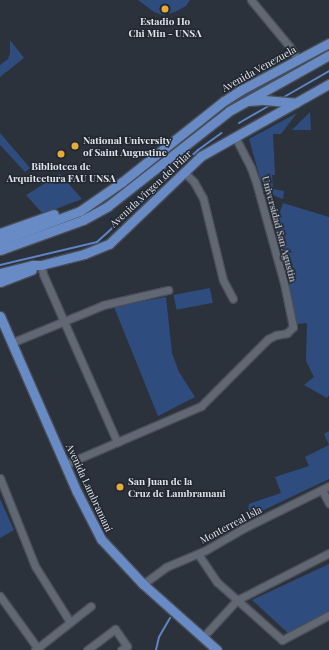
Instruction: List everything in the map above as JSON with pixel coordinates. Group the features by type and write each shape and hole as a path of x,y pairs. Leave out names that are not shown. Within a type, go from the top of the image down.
{"main road":[{"name":"Avenida Venezuela","path":"0,241 80,211 122,182 224,101 241,90 329,43"},
{"name":"Avenida Venezuela","path":"0,250 83,220 108,206 229,111 244,101 329,55"},
{"name":"Avenida Virgen del Pilar","path":"0,273 33,265 41,265 90,252 109,244 201,156 329,84"},
{"path":"244,101 264,100 296,102"},
{"path":"0,233 69,209 90,204"},
{"path":"0,282 41,265"},
{"name":"Avenida Lambramani","path":"1,320 10,343 100,539 143,584 217,650"}],"street":[{"path":"251,0 290,47 298,60"},
{"name":"Universidad San Agustin","path":"117,442 201,406 268,339 291,330 293,324 290,310 258,188 251,168 235,137"},
{"path":"184,172 194,182 203,198 223,280 233,299"},
{"path":"41,265 117,442 66,464"},
{"path":"10,343 109,303 168,290"},
{"path":"0,478 35,566 70,622"},
{"path":"326,488 329,503"},
{"name":"Monterreal Isla","path":"143,584 166,567 198,554 244,528 326,488"},
{"path":"203,637 237,600 329,553"},
{"path":"198,554 217,582 282,640 329,616"},
{"path":"0,596 37,649 91,606"},
{"path":"87,650 115,629 127,646 121,650"}],"shaded area":[{"name":"Estadio Ho Chi Min - UNSA","path":"138,0 190,0 186,6 175,12 163,15 154,12"},
{"path":"10,40 24,58 0,77 0,65 8,59 10,53"},
{"path":"329,47 329,51 230,106 227,103"},
{"path":"310,112 311,130 292,130"},
{"path":"297,113 281,134 273,134 275,175 272,175 273,189 284,191 283,199 264,192 249,139"},
{"path":"0,133 30,168 25,172 0,145"},
{"path":"60,174 82,199 43,214 26,195"},
{"path":"283,203 329,217 329,395 327,398 304,385 314,377 306,361 307,323 297,324 274,228"},
{"path":"210,288 213,303 177,310 174,295"},
{"path":"166,297 172,353 179,372 195,397 158,416 114,307"},
{"path":"329,431 329,445 324,434"},
{"path":"329,445 329,479 247,518 249,504 281,493 275,477 309,466 305,457"},
{"path":"0,499 14,530 0,538"},
{"path":"329,564 329,613 289,634 252,600"}],"waterway":[{"path":"284,97 329,71"},
{"path":"239,123 272,104"},
{"path":"0,265 97,242 198,150 221,133"},
{"path":"156,650 159,637 170,618"}],"place":[{"name":"Estadio Ho Chi Min - UNSA","path":"165,9"},
{"name":"National University of Saint Augustine","path":"75,146"},
{"name":"Biblioteca de Arquitectura FAU UNSA","path":"61,154"},
{"name":"San Juan de la Cruz de Lambramani","path":"120,487"}]}
